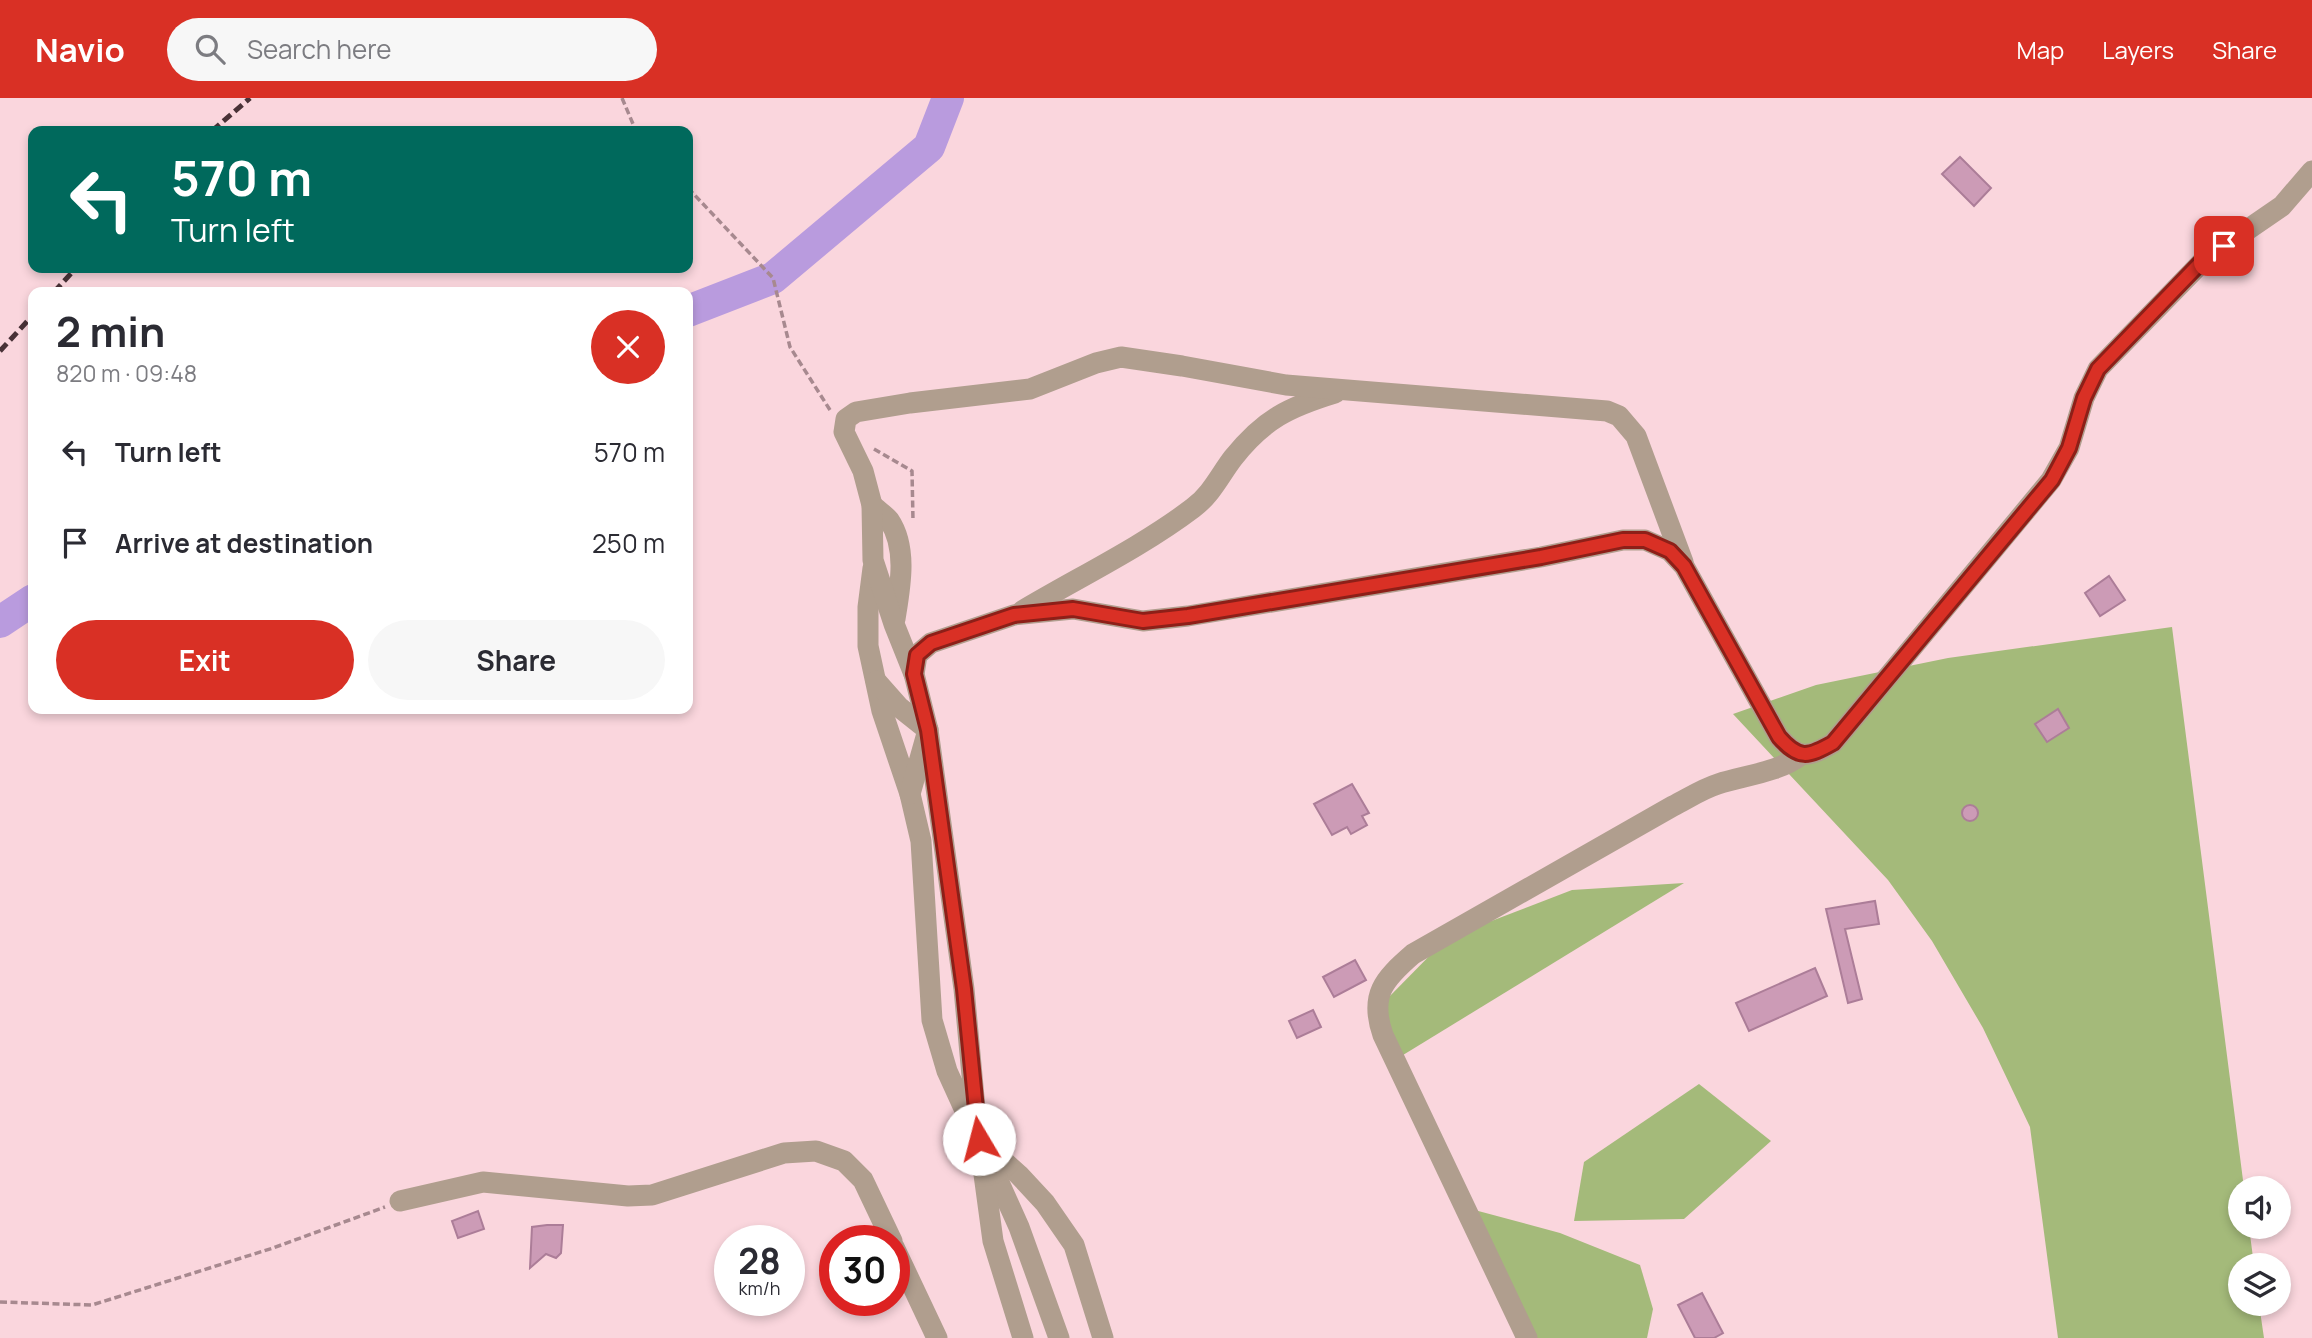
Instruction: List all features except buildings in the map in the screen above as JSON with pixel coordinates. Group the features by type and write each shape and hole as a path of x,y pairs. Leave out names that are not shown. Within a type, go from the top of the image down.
{"street":[{"path":"1527,1338 1382,1035 1378,1021 1378,1001 1382,985 1413,954 1673,806 1707,788 1767,772 1833,743 2052,480 2069,448 2084,398 2098,369 2205,258 2282,206 2312,171"},
{"path":"1059,1338 1019,1227 947,1071 932,1020 921,841 910,794 894,753 868,646 868,607 873,560 872,505 863,471 844,432 846,419 856,412 909,403 1030,389 1096,363 1121,357 1286,385 1591,408 1619,416 1636,436 1684,566 1779,737 1790,750 1801,755"},
{"path":"914,674 917,655 931,643 1014,615 1149,539 1196,506 1261,428 1282,412 1345,391"},
{"path":"872,505 888,519 898,541 901,568 894,624"},
{"path":"1014,615 1073,609 1143,621 1188,616 1541,557 1623,540 1645,540 1670,551 1684,566"},
{"path":"873,560 914,674 928,730 964,989 979,1139 993,1241 1023,1338"},
{"path":"868,607 894,652 914,674"},
{"path":"875,679 899,707 928,730"},
{"path":"910,794 928,730"},
{"path":"979,1139 1045,1203 1074,1245 1103,1338"},
{"path":"400,1201 483,1182 628,1196 652,1195 784,1153 817,1151 844,1161 863,1180 884,1225"},
{"path":"910,1281 937,1338"}],"path":[{"path":"621,98 634,126"},
{"path":"0,1303 92,1305 273,1248 400,1201"}],"green space":[{"path":"2172,627 2242,1176 2228,1176 2228,1239 2251,1239 2252,1253 2228,1253 2228,1316 2261,1316 2264,1338 2058,1338 2030,1127 1983,1028 1932,941 1888,880 1733,714 1816,685 1948,658"},
{"path":"1684,883 1390,1063 1384,1002 1447,938 1572,890"},
{"path":"1699,1084 1771,1141 1684,1219 1574,1221 1584,1162"},
{"path":"1467,1208 1560,1233 1640,1265 1653,1309 1647,1338 1531,1338"}],"waterway":[{"path":"693,309 773,278 929,147 948,98"},
{"path":"0,622 28,603"}],"railway":[{"path":"218,126 250,98"},
{"path":"59,287 71,273"},
{"path":"0,351 28,320"}],"route":[{"path":"979,1139 964,989 928,730 914,674 917,655 931,643 1014,615 1073,609 1143,621 1188,616 1541,557 1623,540 1645,540 1670,551 1684,566 1779,737 1790,750 1801,755 1815,753 1833,743 2052,480 2069,448 2084,398 2098,369 2205,258 2224,246"}]}
